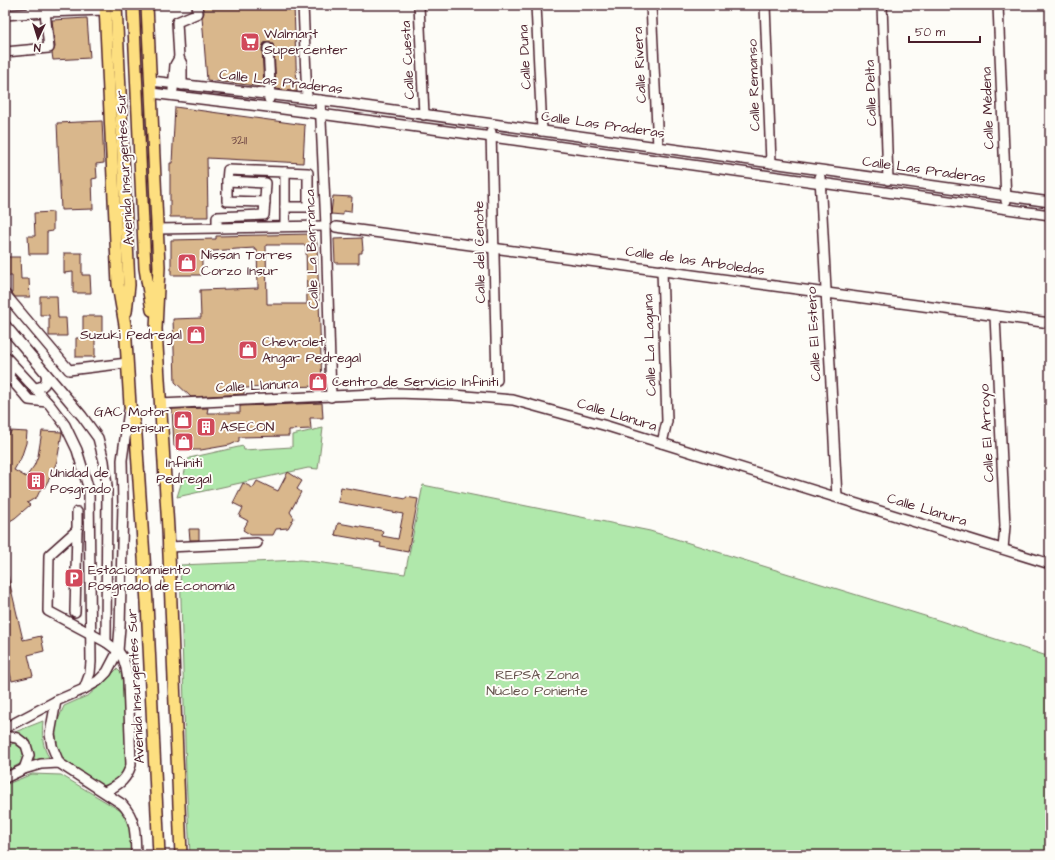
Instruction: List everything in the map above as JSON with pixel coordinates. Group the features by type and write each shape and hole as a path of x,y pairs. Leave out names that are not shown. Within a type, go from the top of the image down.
{"main road":[{"name":"Avenida Insurgentes Sur","path":"116,5 129,285 125,325"},
{"name":"Avenida Insurgentes Sur","path":"133,5 145,268 156,328"},
{"name":"Avenida Insurgentes Sur","path":"146,5 151,81 159,267 156,328 168,547 181,855"},
{"name":"Avenida Insurgentes Sur","path":"105,8 118,285 125,325 130,405 136,435 159,855"}],"street":[{"path":"32,5 38,5"},
{"path":"172,96 178,84 182,64 179,58 177,22 198,13 198,5"},
{"path":"303,5 307,99"},
{"name":"Calle Cuesta","path":"419,5 424,115"},
{"name":"Calle Duna","path":"536,5 542,131"},
{"name":"Calle Rivera","path":"651,5 658,147"},
{"name":"Calle Remanso","path":"765,5 771,163"},
{"name":"Calle Delta","path":"882,5 888,180"},
{"name":"Calle Médena","path":"998,5 1006,209"},
{"path":"5,15 105,8"},
{"path":"5,52 49,48 45,12"},
{"path":"268,48 270,84 268,106"},
{"name":"Calle Las Praderas","path":"151,81 320,100 1050,202"},
{"path":"200,99 202,87"},
{"name":"Calle Las Praderas","path":"151,93 268,106 1050,215"},
{"name":"Calle La Barranca","path":"320,100 326,226 331,397"},
{"name":"Calle del Cenote","path":"491,124 497,380"},
{"path":"265,202 227,201 228,170 308,173 308,207 285,207"},
{"name":"Calle El Estero","path":"820,170 837,497"},
{"path":"285,172 285,226"},
{"path":"217,227 217,217 264,215 266,183 227,181"},
{"path":"157,229 326,226"},
{"name":"Calle de las Arboledas","path":"336,227 1050,323"},
{"name":"Calle La Laguna","path":"662,270 667,421 662,443"},
{"path":"5,294 69,370 127,363"},
{"name":"Calle El Arroyo","path":"995,316 1005,526 1003,549"},
{"path":"5,325 82,416 98,438 108,486 106,642"},
{"path":"5,356 55,411 65,425 78,450 89,490 91,662 90,673 84,690"},
{"path":"11,364 9,377 28,400 46,402"},
{"path":"34,388 40,388 45,385 47,380 46,374"},
{"name":"Calle Llanura","path":"160,404 397,393 424,393 499,398 535,405 662,443 1050,564"},
{"path":"55,411 55,405 60,400 72,405"},
{"path":"5,728 56,702 84,690 98,681 107,672 118,651 123,504 122,460 130,405"},
{"path":"76,612 77,512"},
{"path":"77,530 49,555 48,611 106,642 118,651 123,658 128,680 131,765 128,776 118,785 104,792"},
{"path":"168,547 257,543"},
{"path":"56,702 50,734 52,746 59,763 122,804 130,812 135,826 136,855"},
{"path":"5,736 17,738 26,745 29,756 24,769"},
{"path":"5,778 24,769 41,764 59,763"}],"green space":[{"path":"323,428 318,469 308,468 177,497 189,458 243,446 244,450 292,447 292,435"},
{"name":"REPSA Zona Núcleo Poniente","path":"423,485 650,531 941,621 1050,657 1050,855 190,855 186,775 180,565 301,560 405,574"},
{"path":"117,669 122,674 127,762 123,772 112,783 102,786 64,763 57,746 55,727 64,706 89,695"},
{"path":"43,721 43,740 49,757 31,761 32,753 30,740 15,732"},
{"path":"14,743 23,750 23,762 5,772 5,747"},
{"path":"32,774 61,775 126,814 132,837 133,855 5,855 5,785"}],"building":[{"name":"Walmart Supercenter","path":"203,5 294,5 297,92 276,89 274,48 273,44 268,42 264,43 262,48 264,87 207,80 202,17 204,13"},
{"path":"87,18 90,58 53,60 52,53 55,47 52,20"},
{"path":"175,107 305,125 303,163 207,158 208,217 170,217 170,163 172,163"},
{"path":"102,121 104,163 96,164 97,178 92,179 93,209 61,210 57,123"},
{"path":"333,196 352,197 351,212 343,211 343,215 331,214"},
{"path":"53,212 53,231 47,232 47,254 29,254 28,236 35,236 34,213"},
{"name":"Chevrolet Angar Pedregal","path":"312,234 316,239 322,386 244,388 244,394 191,397 175,382 173,319 201,318 200,290 258,288 257,250 255,250 255,248 202,252 202,275 171,275 171,240 216,239 216,236","holes":["266,245 306,245 307,304 267,304"]},
{"path":"362,238 363,250 362,253 359,253 359,263 335,263 334,239"},
{"path":"64,253 82,253 82,275 90,275 91,293 73,293 73,272 64,273"},
{"path":"5,257 20,257 21,279 29,279 30,297 15,297 12,293 12,276 5,276"},
{"path":"40,296 57,296 58,318 66,318 67,336 49,336 49,315 40,315"},
{"path":"83,316 102,316 102,334 95,334 95,357 76,357 76,338 83,338"},
{"path":"322,403 323,418 310,418 311,429 289,430 289,436 239,437 239,441 230,445 201,450 179,450 174,446 172,409 208,408 207,413 240,413 240,406"},
{"name":"Unidad de Posgrado","path":"10,431 27,432 26,443 21,458 14,470 26,477 34,466 38,456 42,431 62,433 57,461 44,488 42,486 37,497 27,503 30,505 15,518 5,524 5,434 10,434"},
{"path":"288,472 302,481 297,489 301,492 290,512 294,518 288,528 276,529 273,535 251,535 243,530 248,521 239,516 243,508 233,503 243,483 253,488 257,481 278,491"},
{"path":"341,487 406,499 406,497 418,499 408,552 380,547 381,543 335,535 338,523 383,531 382,536 398,539 403,514 338,502"},
{"path":"189,529 199,529 199,540 190,540"},
{"path":"5,576 8,576 23,640 41,636 44,651 28,655 33,676 12,681 7,661 5,661"}],"place":[{"name":"Walmart Supercenter","path":"250,42"},
{"name":"Nissan Torres Corzo Insur","path":"187,263"},
{"name":"Suzuki Pedregal","path":"196,335"},
{"name":"Chevrolet Angar Pedregal","path":"248,350"},
{"name":"Centro de Servicio Infiniti","path":"318,382"},
{"name":"GAC Motor Perisur","path":"183,420"},
{"name":"ASECON","path":"206,427"},
{"name":"Infiniti Pedregal","path":"184,442"},
{"name":"Unidad de Posgrado","path":"36,481"},
{"name":"Estacionamiento Posgrado de Economía","path":"74,578"}]}
